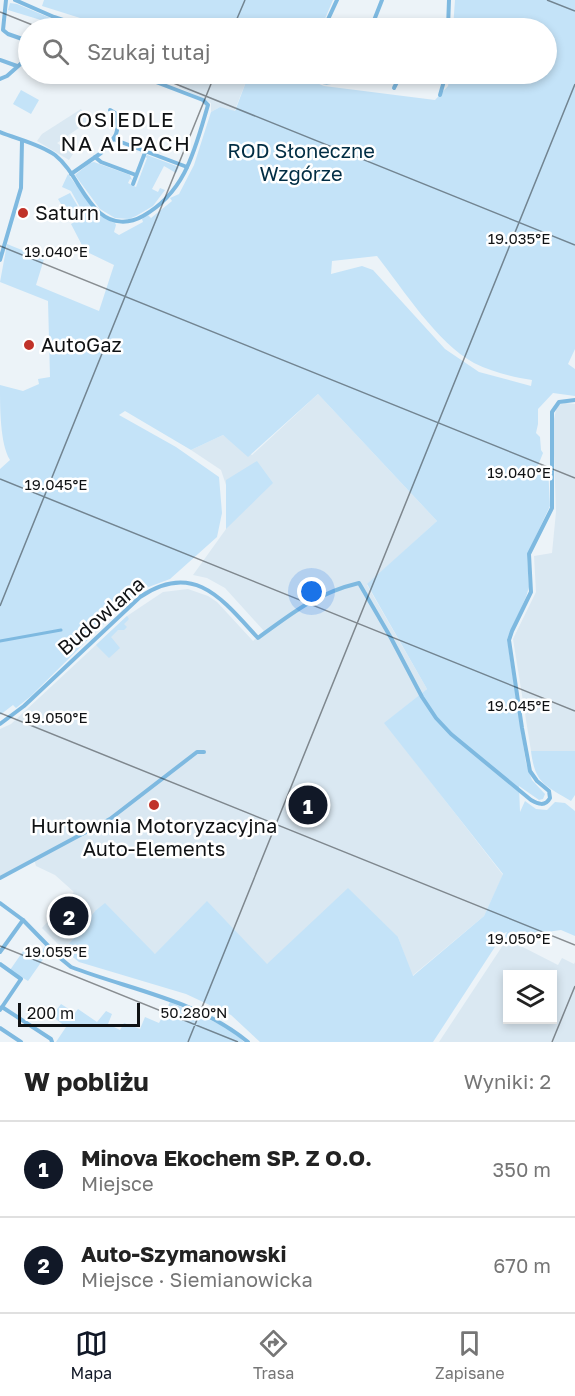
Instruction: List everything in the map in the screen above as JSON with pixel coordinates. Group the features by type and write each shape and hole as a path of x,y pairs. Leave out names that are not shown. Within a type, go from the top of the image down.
{"street":[{"path":"0,3 6,0"},
{"path":"6,0 3,30 18,38"},
{"path":"15,0 58,18"},
{"path":"329,18 337,0"},
{"path":"375,18 382,0"},
{"path":"448,18 449,0"},
{"path":"0,60 17,66 7,76 0,79"},
{"path":"0,132 54,154 100,213 116,221 128,222 150,212 168,198 178,184 188,167 208,103 160,84"},
{"path":"394,88 396,84"},
{"path":"440,95 444,84"},
{"path":"71,174 95,157 117,132 117,116 110,110"},
{"path":"113,138 188,167"},
{"path":"0,259 21,188 22,141"},
{"path":"133,184 146,150"},
{"path":"95,157 100,162 136,175"},
{"name":"Budowlana","path":"0,724 24,706 140,597 163,584 180,582 207,589 222,599 258,638 319,596 337,588 359,583 436,718 451,734 537,803 545,803 550,795 548,789 537,781 530,771 509,640 531,592 529,554 552,508 552,412 559,402 575,400"},
{"path":"0,641 60,630"},
{"path":"0,878 110,819 197,752 204,752"},
{"path":"0,903 23,920 71,967 183,1004 230,1027 248,1042"},
{"path":"0,952 23,920"},
{"path":"0,964 21,979 1,1008 51,1039 52,1042"},
{"path":"0,1028 21,1042"}],"shaded area":[{"path":"180,84 245,84 234,112 220,107 211,112 211,103 179,87"},
{"path":"81,109 89,121 57,143 73,154 69,160 37,141 42,134"},
{"path":"318,394 437,521 367,585 427,689 385,723 503,875 484,916 412,976 398,937 267,964 155,954 95,911 64,950 42,928 74,892 55,875 36,866 34,859 0,876 0,729 11,724 127,616 163,592 188,589 208,596 217,602 253,641 264,631 225,588 207,578 193,575 226,529 227,488 221,470 191,450 223,435 252,455"},
{"path":"575,404 575,751 531,751 513,639 536,592 534,556 552,553 556,512 553,424 557,405"},
{"path":"507,939 558,965 562,958 574,964 575,962 575,1042 439,1042"}],"green space":[{"path":"44,0 333,0 325,18 80,18 42,6"},
{"name":"ROD Słoneczne Wzgórze","path":"455,0 575,0 575,349 568,364 575,369 575,396 553,393 538,409 536,433 540,437 543,453 537,468 548,467 550,506 527,555 529,587 507,639 526,763 532,780 545,794 543,799 539,800 519,786 520,812 525,801 536,809 547,810 555,802 565,803 575,811 575,936 561,930 504,938 507,932 504,933 433,1042 260,1042 231,1015 186,994 79,962 64,950 95,911 105,903 155,954 207,901 267,964 348,888 398,937 413,976 484,916 503,874 384,723 427,689 367,584 437,521 318,394 248,457 223,435 191,450 125,411 119,415 176,447 219,477 222,513 217,537 170,579 146,588 122,606 31,696 16,708 13,705 0,715 0,469 10,460 2,435 0,385 23,391 39,384 38,379 50,377 48,301 0,282 7,244 44,259 36,285 99,311 114,265 85,251 71,224 85,216 71,191 62,187 68,174 98,215 115,223 114,232 119,235 143,222 142,219 148,215 151,218 172,201 170,198 179,194 194,165 211,112 220,107 235,111 245,84 319,84 435,100 448,84 557,84 557,18 454,18","holes":["377,256 434,329 460,354 488,369 532,380 531,386 479,372 445,349 373,270 362,266 331,274 332,261"]},
{"path":"10,3 17,4 50,18 34,18 8,10"},
{"path":"21,90 39,100 31,114 13,104"},
{"path":"147,155 179,167 176,173 164,166 152,189 158,192 160,188 165,190 153,206 129,219 115,218 100,209 75,175 94,162 130,175 132,180 130,179 128,183 136,187"},
{"path":"70,193 83,215 72,222 58,199"},
{"path":"257,461 273,483 226,529 226,480"},
{"path":"127,616 129,619 124,624 127,627 124,630 118,630 111,637 120,648 109,658 96,645"},
{"path":"531,751 575,751 575,795 571,801 554,791 539,777"},
{"path":"45,946 49,951 28,981 10,970 26,947 39,956"},
{"path":"170,1002 230,1029 244,1042 56,1042 66,1027 52,1016 61,1004 75,1013 78,1009 97,1022 106,1011 112,1014 108,1024 120,1030 124,1023 140,1029 145,1017 159,1023"}],"place":[{"name":"Saturn","path":"23,213"},
{"name":"AutoGaz","path":"29,345"},
{"name":"Hurtownia Motoryzacyjna Auto-Elements","path":"154,805"},
{"name":"Minova Ekochem SP. Z O.O.","path":"308,805"},
{"name":"Auto-Szymanowski","path":"69,916"}],"district":[{"name":"OSIEDLE NA ALPACH","path":"126,132"}]}
